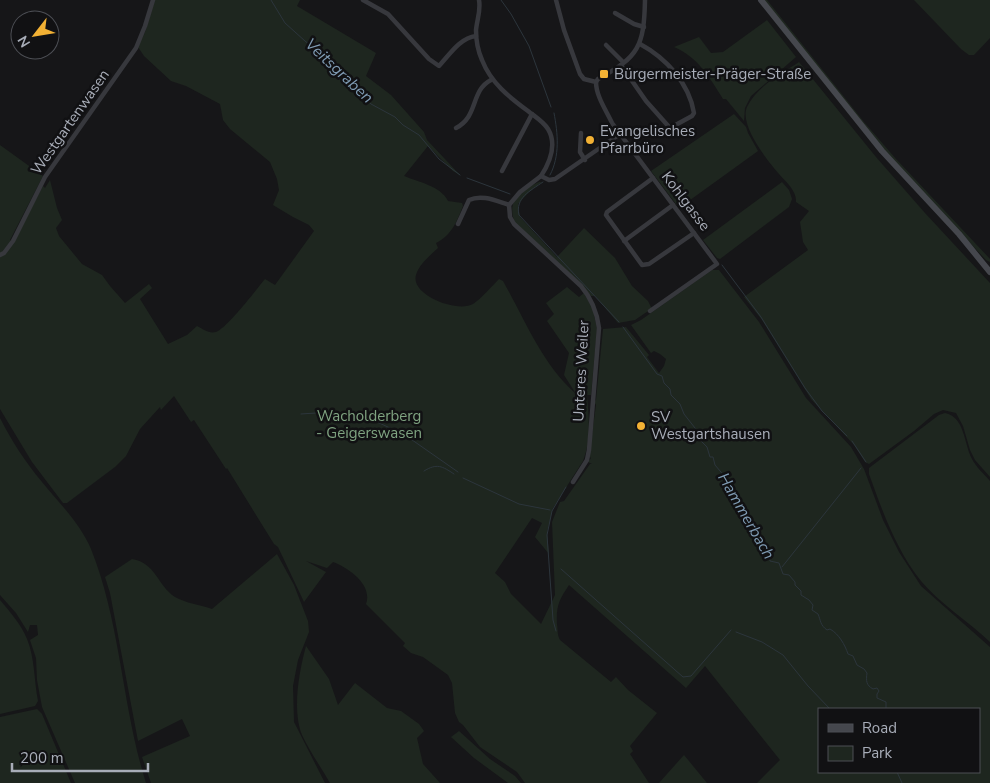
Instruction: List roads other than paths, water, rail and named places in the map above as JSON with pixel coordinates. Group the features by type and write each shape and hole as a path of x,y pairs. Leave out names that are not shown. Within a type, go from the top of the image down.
{"main road":[{"path":"761,0 882,151 990,270"}],"street":[{"name":"Westgartenwasen","path":"0,255 4,253 13,240 45,177 128,62 143,31 153,0"},
{"path":"363,0 388,14 429,59 439,66 459,44 469,37 476,36"},
{"path":"458,224 469,200 476,197 510,205 520,192 541,176 551,157 552,146 548,128 510,98 492,80 482,60 476,36 481,9 479,0"},
{"path":"556,0 564,30 580,74 584,79 596,82 622,64 640,44 644,27 645,0"},
{"path":"615,13 629,22 644,27"},
{"path":"606,45 622,64 646,101 670,128 692,116 694,112 693,106 682,82 660,56 640,44"},
{"path":"456,128 464,124 468,119 484,84 492,80"},
{"name":"Kohlgasse","path":"596,82 596,88 612,123 716,264 650,311"},
{"path":"502,170 532,114"},
{"path":"581,133 580,152 585,160"},
{"path":"541,176 549,180 555,179 620,134"},
{"path":"653,178 607,212 606,215 624,241 642,265 645,266 694,233"},
{"name":"Unteres Weiler","path":"510,205 510,217 514,224 581,286 588,294 597,316 599,328 589,450 587,460 573,482"},
{"path":"624,241 673,206"}],"waterway":[{"name":"Veitsgraben","path":"271,0 285,23 344,72 356,85 362,96 371,104 395,117 403,125 419,135 439,159 460,175"},
{"name":"Hammerbach","path":"501,0 529,46 551,107"},
{"name":"Hammerbach","path":"550,175 557,153 554,113"},
{"name":"Veitsgraben","path":"467,178 510,194"},
{"name":"Hammerbach","path":"543,182 521,199 518,209 519,215 619,322"},
{"path":"722,265 761,317 805,388 822,411 847,436"},
{"name":"Hammerbach","path":"623,327 657,374 662,376 664,383 670,389 671,395 680,404 700,440 707,447 710,457 713,457 715,465 726,478 726,486 732,490 733,496 737,500 737,507 745,511 757,536 761,538 764,549 769,551 770,561 779,563 783,574 789,575 801,591 801,595 813,605 812,610 818,614 823,626 827,630 833,631 839,637 848,654 853,656 857,665 867,673 869,686 873,689 877,688 879,691 877,698 886,702 886,708"},
{"path":"301,414 316,413 375,421 405,435 458,472"},
{"path":"852,441 866,462"},
{"path":"424,471 439,466 454,474"},
{"path":"782,567 861,468"},
{"path":"463,478 519,504 550,510"},
{"path":"556,631 553,620 547,535 552,511 566,487"},
{"path":"561,569 683,677 691,676 731,630"},
{"path":"736,632 762,642 783,655 829,708"},
{"name":"Hammerbach","path":"897,773 902,783"}],"place":[{"name":"Bürgermeister-Präger-Straße","path":"604,74"},
{"name":"Evangelisches Pfarrbüro","path":"590,140"},
{"name":"SV Westgartshausen","path":"641,426"}],"park label":[{"name":"Wacholderberg - Geigerswasen","path":"369,424"}]}
